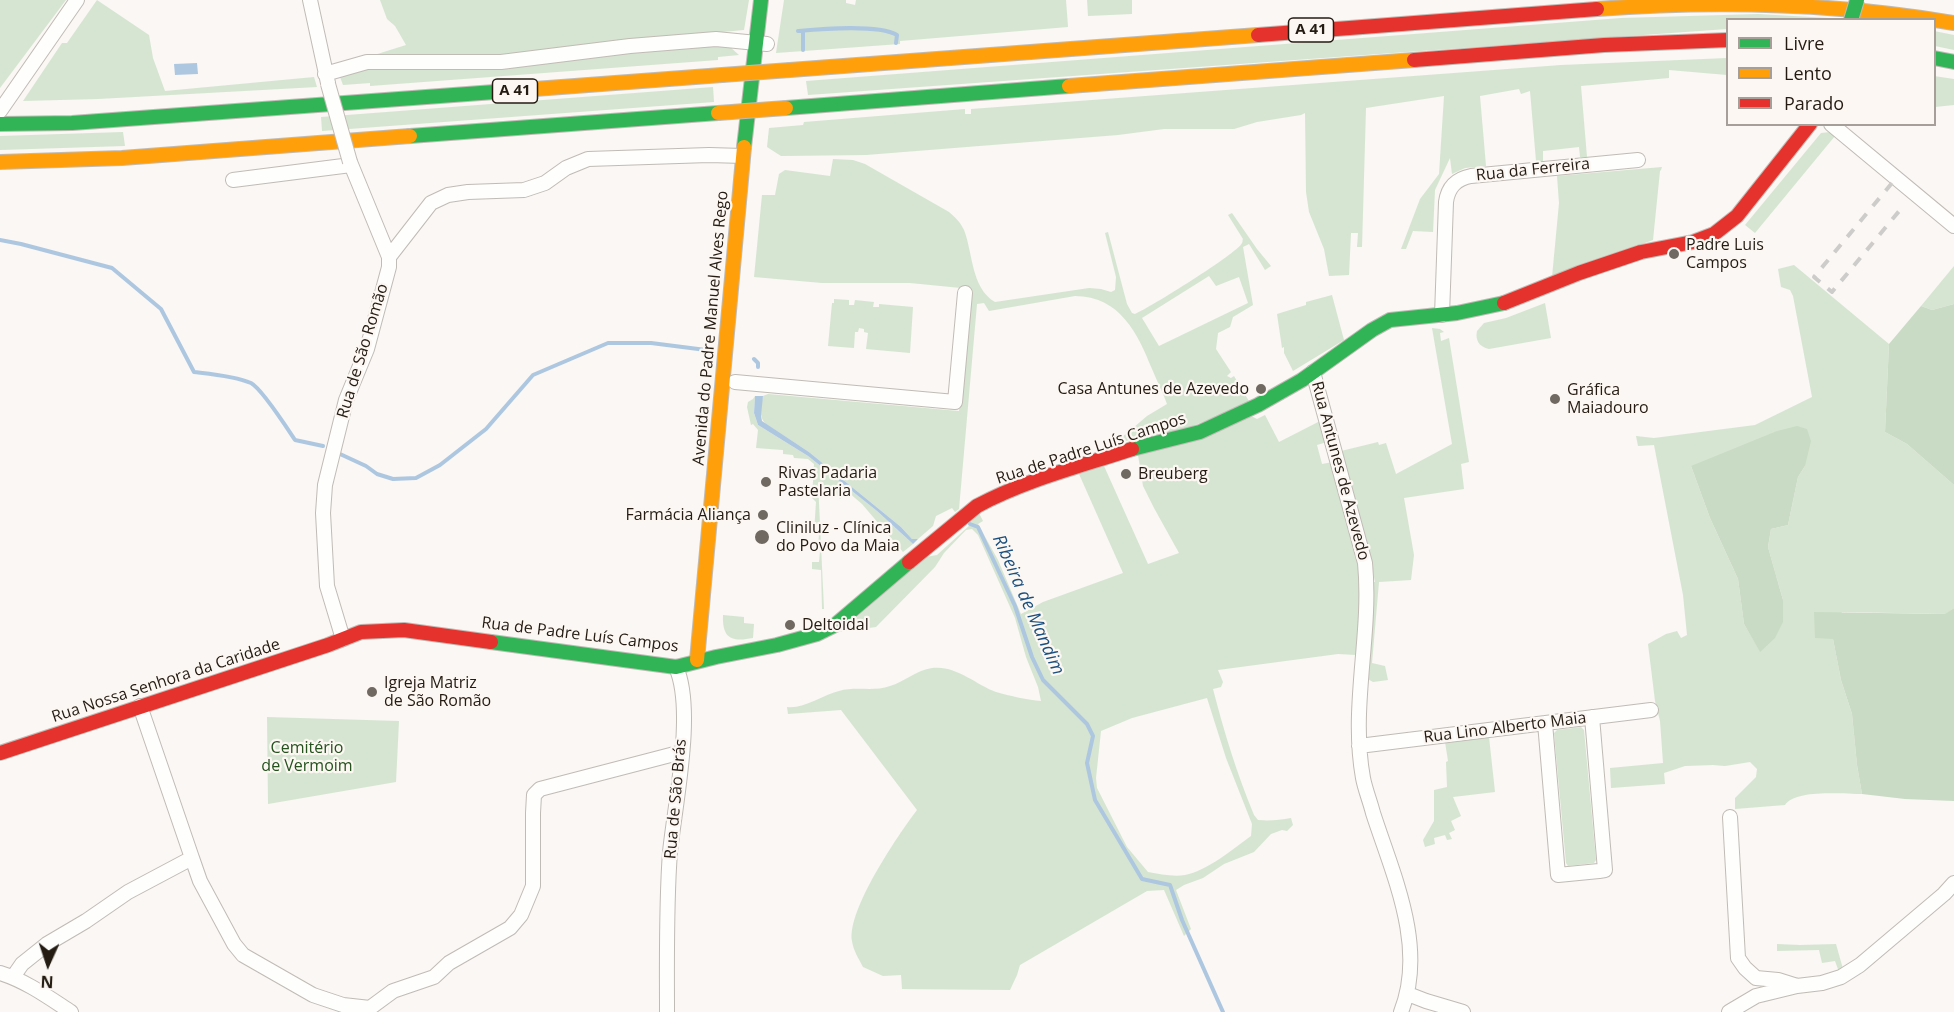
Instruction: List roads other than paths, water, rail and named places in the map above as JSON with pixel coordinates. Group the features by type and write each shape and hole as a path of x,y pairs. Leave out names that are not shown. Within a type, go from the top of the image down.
{"main road":[{"name":"Avenida do Padre Manuel Alves Rego","path":"703,659 735,382 751,140 761,43 761,0"},
{"name":"Avenida do Padre Manuel Alves Rego","path":"761,43 774,0"},
{"path":"1852,18 1857,0"},
{"name":"A 41","path":"0,124 72,123 208,114 1657,4 1754,3 1832,6 1923,18"},
{"name":"A 41","path":"1936,20 1954,23"},
{"name":"A 41","path":"0,162 134,157 1604,45 1726,40"},
{"path":"1936,58 1954,62"},
{"name":"Rua de Padre Luís Campos","path":"343,639 361,632 404,630 676,667 703,659 793,642 818,634 835,625 937,537 977,506 1013,489 1136,448 1200,432 1258,405 1313,372 1390,320 1442,315 1504,303 1579,273 1641,252 1693,242 1714,234 1737,216 1808,126"},
{"name":"Avenida do Padre Manuel Alves Rego","path":"703,659 743,156 751,140"},
{"name":"Rua Nossa Senhora da Caridade","path":"0,753 343,639"}],"street":[{"path":"0,111 77,0"},
{"path":"310,0 327,79 350,164 389,257 431,203 448,195 524,190 545,183 566,168 588,159 743,156"},
{"path":"327,79 367,62 501,62 674,42 716,39 761,43"},
{"path":"1833,126 1954,226"},
{"name":"Rua da Ferreira","path":"1442,315 1446,202 1448,193 1456,182 1471,176 1638,160"},
{"path":"233,180 350,164"},
{"name":"Rua de São Romão","path":"343,639 327,586 323,513 325,485 346,400 368,349 389,267 389,257"},
{"path":"735,382 955,402 965,293"},
{"name":"Rua Antunes de Azevedo","path":"1313,372 1365,563 1366,615 1360,679 1359,746 1363,779 1405,916 1411,963 1408,994 1401,1012"},
{"name":"Rua de São Brás","path":"667,1012 670,854 682,752 684,691 676,667"},
{"path":"140,706 200,881 234,944 243,955 313,995 349,1009 371,1010 393,990 434,977 449,963 510,928 522,915 533,886 534,795 540,789 682,752"},
{"name":"Rua Lino Alberto Maia","path":"1359,746 1651,710"},
{"path":"1545,723 1558,875 1599,871 1605,870 1592,717"},
{"path":"1730,817 1738,958 1756,978 1778,980 1797,986"},
{"path":"70,1012 29,985 7,975 47,944 87,921 128,892 192,858"},
{"path":"1729,1012 1756,996 1841,977 1860,965 1954,883"},
{"path":"1408,994 1463,1012"}],"water":[{"path":"197,63 198,74 175,75 174,64"},
{"path":"755,396 763,396 762,421 809,452 901,527 912,539 918,539 913,544 877,511 808,456 758,425 754,413"}],"waterway":[{"path":"798,31 877,29 897,35 896,43"},
{"path":"803,31 803,50"},
{"name":"Ribeira de Mandim","path":"0,240 112,268 161,309 194,372 230,377 251,383 268,401 295,440 323,446"},
{"name":"Ribeira de Mandim","path":"340,454 366,466 377,474 393,479 416,478 440,465 486,429 533,375 608,343 651,343 706,350"},
{"name":"Ribeira de Mandim","path":"754,359 758,367"},
{"name":"Ribeira de Mandim","path":"970,524 978,527 1015,606 1032,657 1043,680 1087,724 1093,736 1087,763 1095,800 1142,879 1170,885 1182,920 1223,1012"}],"railway":[{"path":"1892,183 1814,277 1832,292 1905,204"}],"place":[{"name":"Padre Luis Campos","path":"1674,254"},
{"name":"Casa Antunes de Azevedo","path":"1261,389"},
{"name":"Gráfica Maiadouro","path":"1555,399"},
{"name":"Breuberg","path":"1126,474"},
{"name":"Rivas Padaria Pastelaria","path":"766,482"},
{"name":"Farmácia Aliança","path":"763,515"},
{"name":"Cliniluz - Clínica do Povo da Maia","path":"762,537"},
{"name":"Deltoidal","path":"790,625"},
{"name":"Igreja Matriz de São Romão","path":"372,692"}],"park label":[{"name":"Cemitério de Vermoim","path":"307,757"}]}
